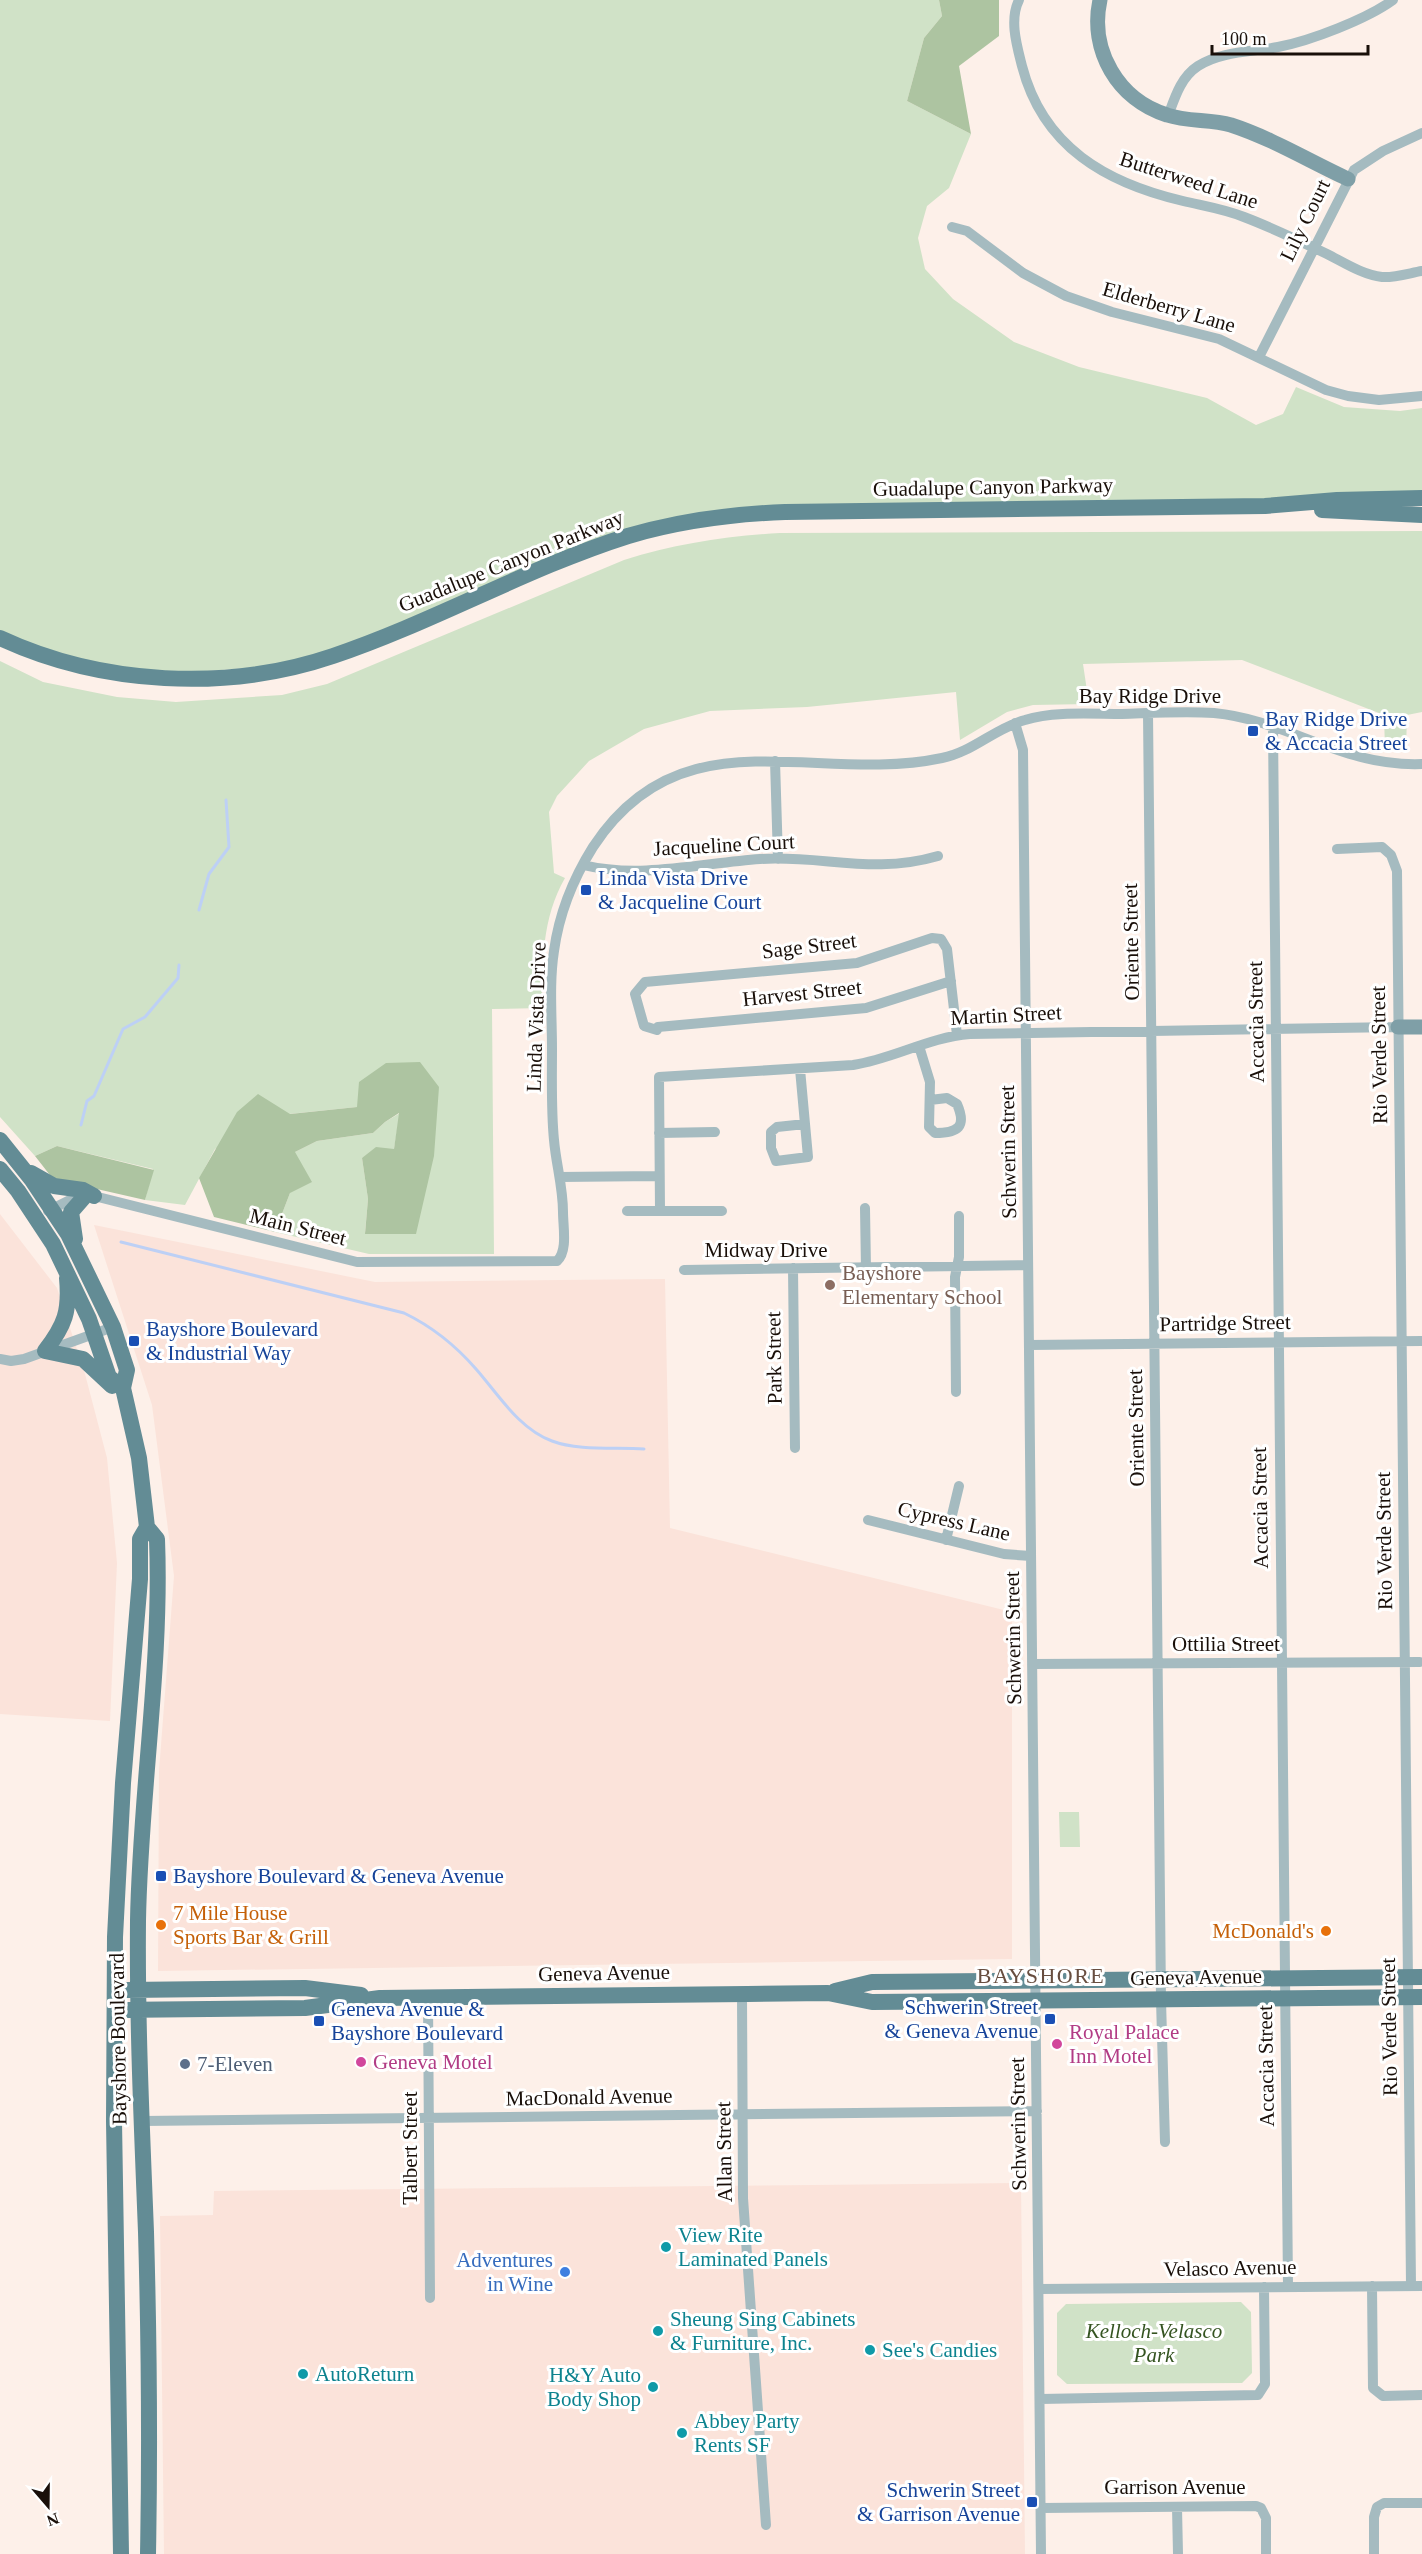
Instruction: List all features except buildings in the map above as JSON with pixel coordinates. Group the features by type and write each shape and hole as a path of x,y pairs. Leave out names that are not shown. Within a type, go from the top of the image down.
{"main road":[{"name":"Guadalupe Canyon Parkway","path":"1265,506 1348,499 1422,498"},
{"name":"Guadalupe Canyon Parkway","path":"0,638 54,658 123,673 169,677 238,676 285,669 330,657 384,637 607,543 694,520 740,514 1265,506 1422,515"},
{"name":"Bayshore Boulevard","path":"0,1140 51,1209 82,1260 113,1327 127,1370 124,1394 141,1469 147,1527 157,1539 155,1648 138,1900 138,2010 146,2235 148,2554"},
{"path":"21,1167 54,1186 83,1190 89,1196 71,1212 72,1231 82,1260"},
{"name":"Bayshore Boulevard","path":"0,1169 37,1219 66,1269 95,1333 110,1377 124,1394"},
{"path":"66,1269 68,1297 65,1318 57,1336 45,1351 83,1359 124,1394"},
{"name":"Bayshore Boulevard","path":"121,2554 114,1990 117,1863 139,1590 140,1539 147,1527"},
{"name":"Geneva Avenue","path":"828,1993 872,1982 1415,1978"},
{"name":"Geneva Avenue","path":"114,1990 305,1988 380,1998"},
{"name":"Geneva Avenue","path":"115,2010 305,2008 380,1998 828,1993 872,2002 1415,1997"}],"street":[{"name":"Butterweed Lane","path":"1019,0 1016,7 1015,39 1028,87 1041,115 1073,152 1101,172 1143,190 1227,210 1382,277 1422,271"},
{"path":"1100,0 1099,36 1108,68 1128,93 1148,107 1168,116 1229,125 1348,179"},
{"path":"1168,116 1182,82 1204,63 1222,56 1295,43 1370,13 1393,0"},
{"name":"Lily Court","path":"1259,357 1348,179 1364,162 1422,133"},
{"name":"Elderberry Lane","path":"952,227 967,231 1023,273 1066,296 1112,312 1220,339 1316,386 1348,396 1379,400 1422,396"},
{"name":"Bay Ridge Drive","path":"1015,723 1035,718 1148,713 1230,715 1364,760 1384,764 1422,764"},
{"name":"Oriente Street","path":"1148,713 1161,2000 1165,2142"},
{"name":"Linda Vista Drive","path":"560,1259 563,1252 560,1176 553,1120 552,971 562,915 583,865 600,838 621,813 655,787 675,776 719,763 775,761 854,765 942,759 975,746 1015,723"},
{"name":"Schwerin Street","path":"1015,723 1023,750 1041,2554"},
{"name":"Accacia Street","path":"1273,728 1288,2287"},
{"path":"775,761 778,859"},
{"name":"Rio Verde Street","path":"1337,849 1382,847 1394,860 1397,871 1405,1662 1415,1978 1417,2286"},
{"name":"Jacqueline Court","path":"583,865 606,870 677,868 778,859 882,866 912,863 938,856"},
{"name":"Sage Street","path":"657,1030 644,1026 638,1014 635,994 645,982 857,963 932,938 941,939 947,949 957,1035"},
{"name":"Harvest Street","path":"657,1030 658,1027 866,1008 951,981"},
{"name":"Martin Street","path":"660,1211 659,1077 867,1063 957,1035 1422,1027"},
{"path":"919,1046 930,1082 930,1100"},
{"path":"800,1069 805,1124 808,1157 776,1161 771,1148 771,1132 777,1127 805,1124"},
{"path":"659,1133 715,1132"},
{"path":"560,1176 658,1176"},
{"path":"37,1219 67,1200 89,1196"},
{"name":"Main Street","path":"89,1196 357,1262 553,1263 560,1259"},
{"path":"865,1208 866,1269"},
{"path":"627,1211 722,1211"},
{"path":"956,1392 955,1276 959,1257 959,1216"},
{"name":"Midway Drive","path":"684,1270 1028,1265"},
{"name":"Park Street","path":"793,1268 795,1448"},
{"path":"0,1359 17,1361 113,1327"},
{"name":"Partridge Street","path":"1029,1345 1422,1341"},
{"path":"946,1540 959,1486"},
{"name":"Cypress Lane","path":"868,1520 1004,1554 1031,1556"},
{"name":"Ottilia Street","path":"1032,1664 1420,1662"},
{"name":"Allan Street","path":"742,1994 743,2198 766,2525"},
{"name":"Talbert Street","path":"428,1997 430,2298"},
{"name":"MacDonald Avenue","path":"142,2121 1037,2111"},
{"path":"1371,2286 1373,2388 1383,2396 1422,2395"},
{"name":"Velasco Avenue","path":"1039,2289 1417,2286"},
{"path":"1040,2399 1258,2395 1265,2384 1264,2287"},
{"path":"1374,2554 1374,2517 1377,2507 1384,2503 1422,2503"},
{"path":"1178,2506 1178,2554"},
{"name":"Garrison Avenue","path":"1041,2508 1256,2506 1261,2508 1266,2518 1266,2554"}],"shaded area":[{"path":"0,1214 57,1288 85,1374 107,1458 117,1563 110,1721 0,1714"},
{"path":"94,1225 375,1282 665,1279 670,1528 1012,1612 1012,1959 158,1971 159,1771 174,1576 152,1405"},
{"path":"1021,2183 1025,2554 164,2554 160,2216 213,2215 214,2191"}],"green space":[{"path":"0,0 939,0 942,16 924,38 907,101 971,134 949,188 927,206 918,238 925,269 953,299 1014,342 1079,367 1207,398 1256,425 1283,414 1296,387 1344,407 1400,411 1422,408 1422,498 785,512 672,525 308,663 146,676 0,638"},
{"path":"939,0 999,0 999,36 959,66 971,134 907,101 924,38 942,16"},
{"path":"1422,531 1422,712 1407,715 1406,750 1385,750 1384,715 1242,660 1083,664 1089,704 1033,705 1007,712 960,740 956,692 807,707 710,711 644,729 589,761 557,796 549,812 554,873 565,878 557,893 545,941 542,1008 492,1009 494,1254 369,1254 275,1232 290,1193 295,1152 317,1141 373,1133 400,1113 394,1149 362,1158 368,1199 365,1233 439,1087 357,1107 289,1114 215,1149 185,1205 145,1200 153,1169 57,1146 35,1156 0,1117 0,661 43,682 117,697 176,702 282,695 327,684 624,560 662,549 740,536 780,533"},
{"path":"420,1062 439,1087 434,1156 416,1234 365,1234 368,1199 362,1158 376,1147 394,1149 399,1113 373,1133 317,1141 295,1152 312,1182 290,1193 275,1232 214,1217 199,1178 237,1112 258,1094 290,1114 357,1107 359,1082 386,1063"},
{"path":"57,1146 154,1170 145,1200 53,1179 35,1156"},
{"path":"1059,1812 1079,1812 1080,1847 1060,1847"},
{"name":"Kelloch-Velasco Park","path":"1241,2302 1251,2312 1252,2373 1242,2383 1067,2384 1057,2375 1057,2313 1066,2304"}],"waterway":[{"path":"199,910 209,874 229,847 226,800"},
{"path":"81,1125 87,1101 94,1096 123,1029 145,1017 178,978 179,965"},
{"path":"121,1242 404,1313 433,1330 460,1352 519,1420 540,1435 552,1441 573,1446 644,1449"}],"place":[{"name":"Bay Ridge Drive & Accacia Street","path":"1253,731"},
{"name":"Linda Vista Drive & Jacqueline Court","path":"586,890"},
{"name":"Bayshore Elementary School","path":"830,1285"},
{"name":"Bayshore Boulevard & Industrial Way","path":"134,1341"},
{"name":"Bayshore Boulevard & Geneva Avenue","path":"161,1876"},
{"name":"7 Mile House Sports Bar & Grill","path":"161,1925"},
{"name":"McDonald's","path":"1326,1931"},
{"name":"Schwerin Street & Geneva Avenue","path":"1050,2019"},
{"name":"Geneva Avenue & Bayshore Boulevard","path":"319,2021"},
{"name":"Royal Palace Inn Motel","path":"1057,2044"},
{"name":"Geneva Motel","path":"361,2062"},
{"name":"7-Eleven","path":"185,2064"},
{"name":"View Rite Laminated Panels","path":"666,2247"},
{"name":"Adventures in Wine","path":"565,2272"},
{"name":"Sheung Sing Cabinets & Furniture, Inc.","path":"658,2331"},
{"name":"See's Candies","path":"870,2350"},
{"name":"AutoReturn","path":"303,2374"},
{"name":"H&Y Auto Body Shop","path":"653,2387"},
{"name":"Abbey Party Rents SF","path":"682,2433"},
{"name":"Schwerin Street & Garrison Avenue","path":"1032,2502"}],"district":[{"name":"BAYSHORE","path":"1041,1975"}]}
